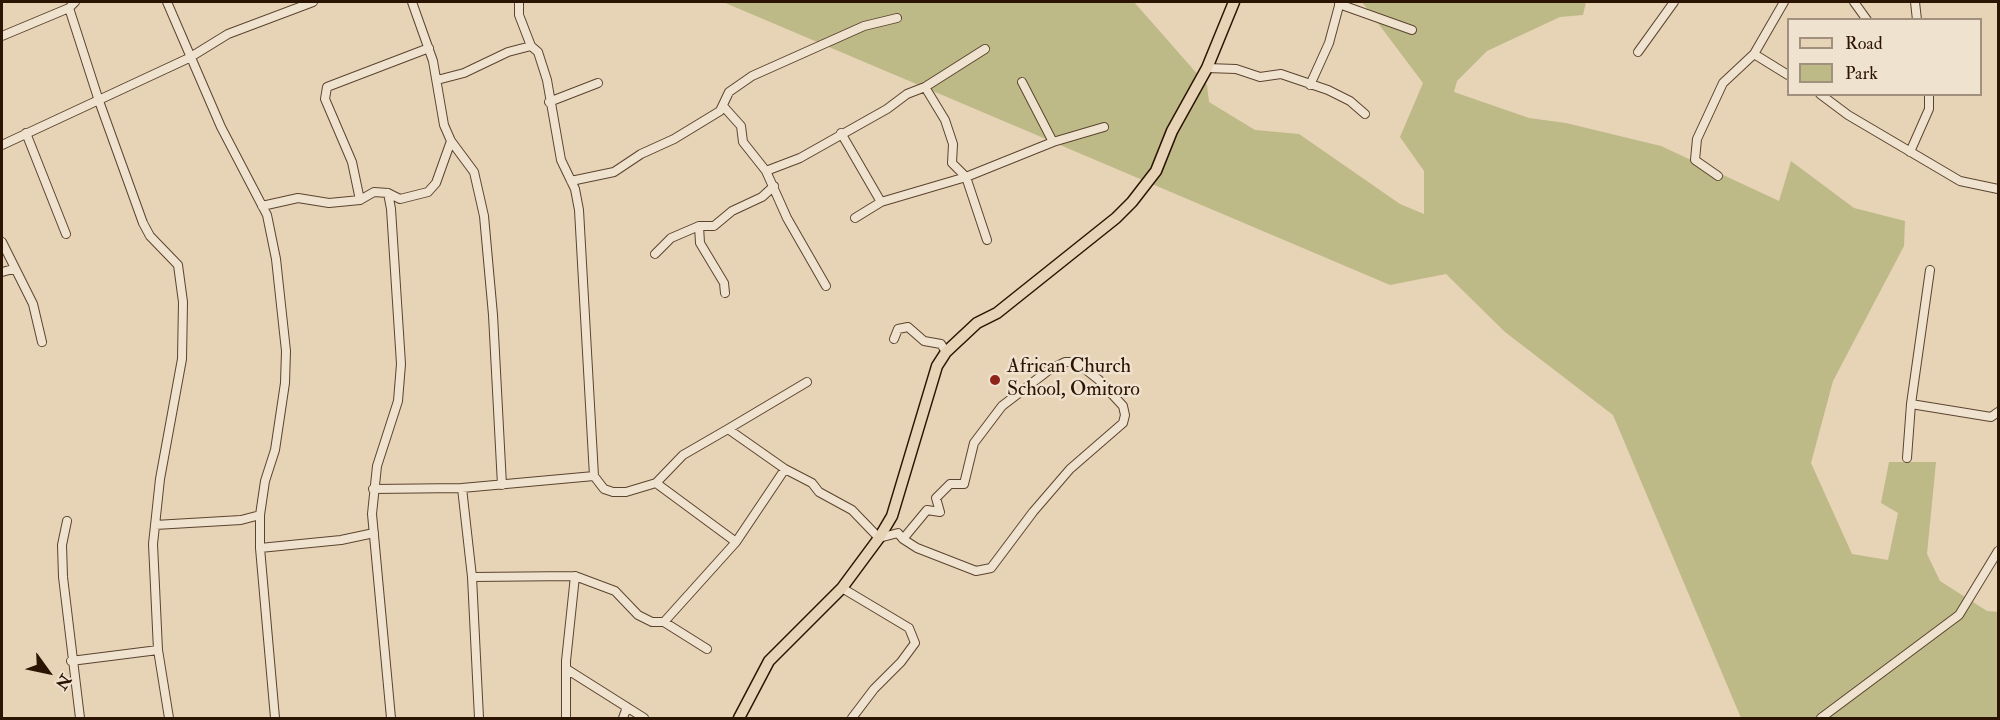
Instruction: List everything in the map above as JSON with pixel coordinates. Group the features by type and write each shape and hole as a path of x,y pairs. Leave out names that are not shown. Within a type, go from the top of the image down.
{"main road":[{"path":"739,718 769,661 842,588 879,538 892,516 937,366 946,352 977,323 997,313 1116,218 1132,202 1156,171 1172,131 1207,68 1234,2"}],"street":[{"path":"167,2 189,58 221,127 262,206 276,259 286,351 285,383 260,515 260,549 275,718"},
{"path":"280,2 291,9"},
{"path":"2,146 189,58 228,34 312,2"},
{"path":"412,2 429,48 442,113 451,141 474,172 484,216 493,315 502,485"},
{"path":"519,2 519,15 531,46 538,52 547,80 549,102 561,160 575,189 583,251 594,476 604,489 613,492 626,492 656,483 683,455 807,382"},
{"path":"1638,52 1674,2"},
{"path":"1718,176 1695,160 1697,139 1723,83 1754,54 1784,2"},
{"path":"1854,2 1866,18"},
{"path":"1916,2 1917,18"},
{"path":"1310,85 1329,43 1340,3 1412,30"},
{"path":"2,36 72,5 99,101 143,223 150,236 178,265 183,302 182,359 160,479 153,544 158,650 169,718"},
{"path":"571,181 614,172 711,117 723,106 729,92 752,76 864,26 897,18"},
{"path":"437,80 464,73 508,52 531,46"},
{"path":"360,200 351,162 325,99 327,87 429,48"},
{"path":"766,171 800,158 887,109 907,94 926,87 985,49"},
{"path":"1754,54 1787,74"},
{"path":"1207,68 1236,69 1260,76 1281,74 1350,101 1365,114"},
{"path":"1022,82 1053,142"},
{"path":"549,102 598,83"},
{"path":"926,87 945,120 953,144 952,163 966,177 987,240"},
{"path":"1823,96 1960,181 1998,189"},
{"path":"1910,152 1929,109 1929,96"},
{"path":"723,106 741,126 743,142 766,171 787,218 826,286"},
{"path":"855,218 881,202 966,177 1053,142 1104,127"},
{"path":"26,133 66,234"},
{"path":"841,133 881,202"},
{"path":"262,206 298,198 329,203 360,200 374,192 387,193 400,199 428,192 436,183 451,141"},
{"path":"446,154 460,153"},
{"path":"655,254 671,238 699,226 714,226 732,211 762,197 774,186"},
{"path":"387,193 391,209 400,364 398,401 377,466 373,489 374,533 390,718"},
{"path":"699,226 700,243 724,283 725,293"},
{"path":"2,242 13,269 33,304 42,342"},
{"path":"2,272 13,269"},
{"path":"1907,458 1911,404 1930,270"},
{"path":"894,339 898,329 908,327 924,341 941,344 946,352"},
{"path":"728,429 785,469 852,510 879,538 898,533 903,539 917,548 976,572 991,568 1033,512 1071,469 1123,423 1125,415 1123,406 1099,380 1076,362 1065,362 1050,370 1002,406 974,443 964,484 950,484 936,498 940,512 927,510 903,539"},
{"path":"1911,404 1991,417 1998,412"},
{"path":"664,622 736,542 785,469"},
{"path":"373,489 462,488 594,476"},
{"path":"656,483 736,542"},
{"path":"462,488 472,577 479,718"},
{"path":"155,525 220,522 260,515"},
{"path":"67,520 62,545 63,577 71,661 80,718"},
{"path":"260,549 341,540 374,533"},
{"path":"1821,718 1959,615 1998,551"},
{"path":"472,577 575,576 615,591 638,615 652,622 664,622 707,649"},
{"path":"566,718 568,670 566,661 575,576"},
{"path":"842,588 909,628 915,643 901,662 874,688 852,718"},
{"path":"71,661 158,650"},
{"path":"568,670 644,718"},
{"path":"623,718 627,707"}],"green space":[{"path":"723,2 1134,2 1207,85 1209,102 1255,130 1299,134 1400,204 1424,214 1424,171 1400,137 1423,83 1362,2 1586,2 1583,15 1560,17 1487,51 1457,81 1454,92 1529,118 1566,123 1661,146 1779,201 1791,161 1854,208 1905,221 1904,246 1833,381 1811,463 1852,554 1888,560 1898,513 1881,503 1889,462 1936,462 1927,554 1940,581 1987,611 1998,612 1998,718 1741,718 1613,415 1505,332 1446,274 1390,285"}],"place":[{"name":"African Church School, Omitoro","path":"995,380"}]}
